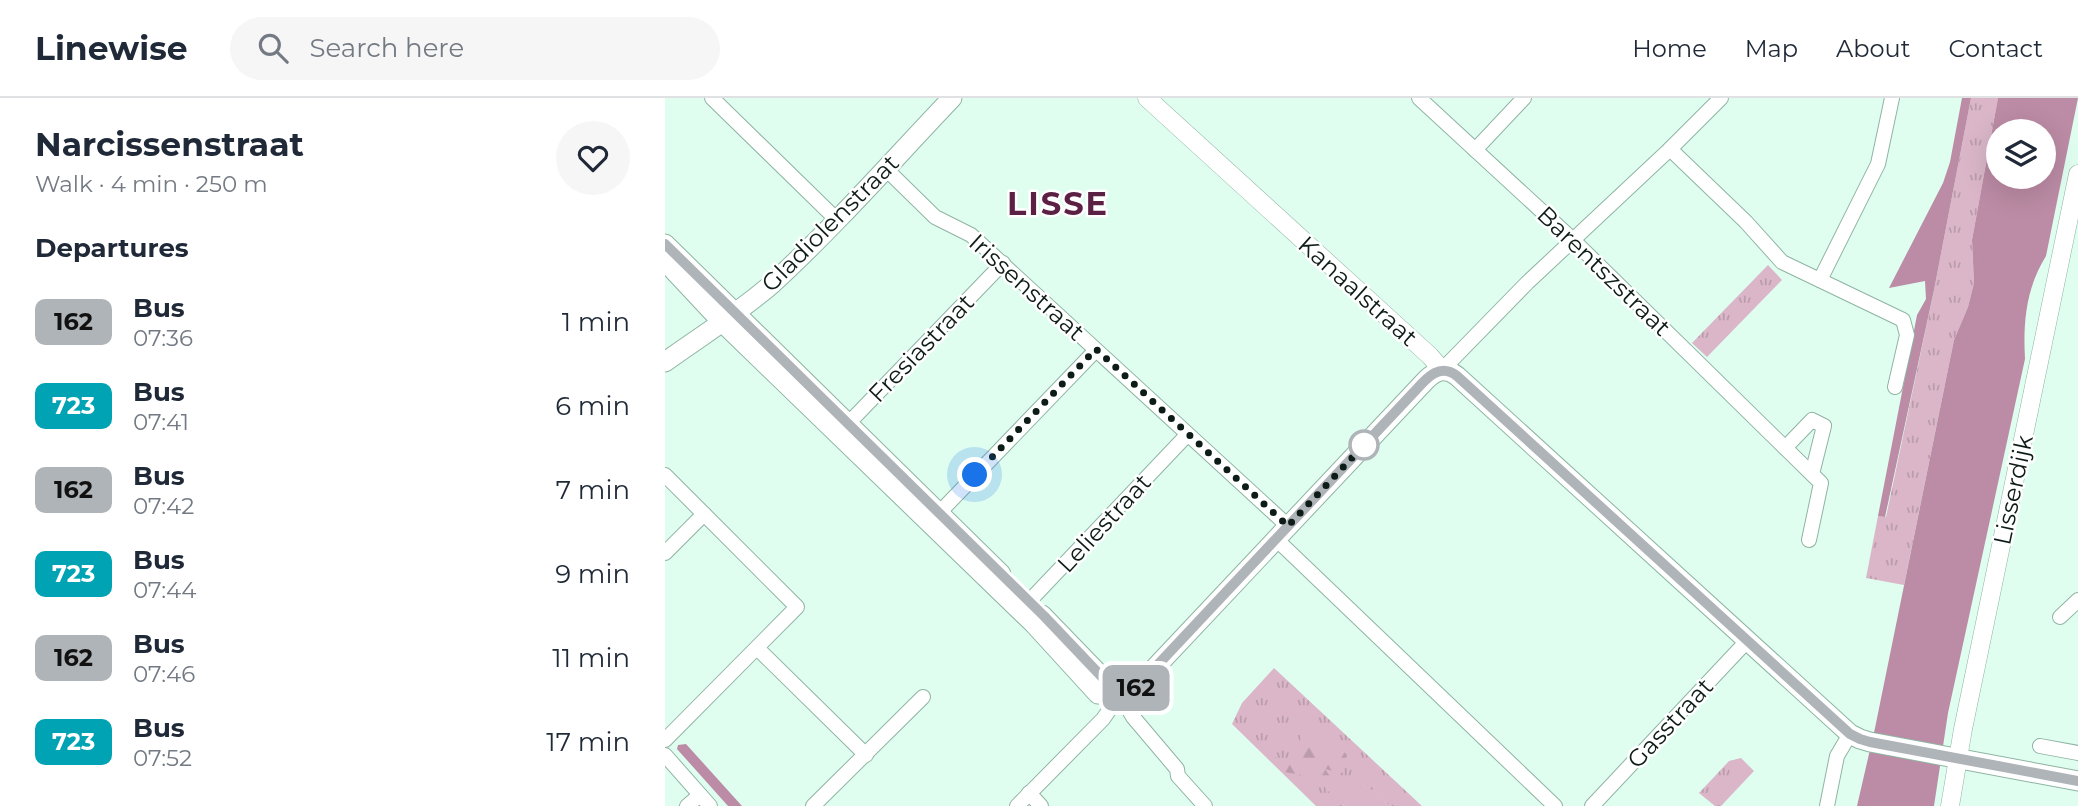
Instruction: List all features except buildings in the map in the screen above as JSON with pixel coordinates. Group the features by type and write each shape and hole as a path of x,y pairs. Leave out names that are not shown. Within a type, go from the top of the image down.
{"main road":[{"name":"Gladiolenstraat","path":"665,362 772,284 837,220 952,98"},
{"path":"665,244 729,317"},
{"path":"665,261 729,317 1025,606"},
{"path":"844,428 939,513 1025,606 1092,689 1098,694 1115,693 1135,689 1431,374 1442,370"},
{"name":"Kanaalstraat","path":"1442,370 1457,376 1850,734 1870,742 2078,781"}],"street":[{"path":"712,98 837,220"},
{"name":"Kanaalstraat","path":"1147,98 1430,356 1442,370"},
{"name":"Barentszstraat","path":"1419,98 1573,240 1812,474"},
{"path":"1475,150 1524,98"},
{"path":"1442,370 1721,98"},
{"path":"1820,280 1878,164 1892,98"},
{"path":"1669,149 1746,222 1781,261 1903,320 1907,335 1895,387"},
{"name":"Irissenstraat","path":"885,168 935,217 971,235 1187,435 1555,806"},
{"name":"Lisserdijk","path":"1950,806 1950,757 2078,174"},
{"name":"Fresiastraat","path":"844,428 1003,264"},
{"path":"939,513 1096,349"},
{"path":"1786,448 1812,421 1824,426 1812,474 1821,483 1809,540"},
{"name":"Leliestraat","path":"1025,606 1187,435"},
{"path":"665,474 797,607 665,740"},
{"path":"665,553 704,513"},
{"path":"2060,617 2078,600"},
{"name":"Gasstraat","path":"1592,806 1748,640"},
{"path":"757,648 866,755"},
{"path":"1017,806 1103,719 1115,693 1177,769 1178,776 1205,806"},
{"path":"813,806 923,697"},
{"path":"1827,806 1837,756 1850,734"},
{"path":"2040,746 2078,753"},
{"path":"665,755 705,801 687,806"},
{"path":"1029,793 1041,806"}],"green space":[{"path":"1971,98 1998,98 1994,119 1986,119 1986,164 1972,240 1974,283 1968,307 1954,340 1904,585 1866,578 1878,516 1886,517"},
{"path":"1768,265 1782,280 1707,357 1692,343"},
{"path":"1274,668 1422,806 1390,806 1365,785 1342,806 1316,806 1232,724 1242,703"},
{"path":"1300,732 1318,736 1319,752 1337,744 1347,755 1342,773 1325,769 1335,784 1329,792 1315,777 1284,772 1275,757 1291,761 1301,754"},
{"path":"1741,758 1754,771 1721,806 1715,806 1699,793 1729,761"},
{"path":"1365,784 1390,806 1342,806"}],"shaded area":[{"path":"1962,98 1971,98 1934,290 1885,517 1878,516 1917,315 1926,299 1925,281 1889,288 1943,183 1950,162"},
{"path":"1998,98 2078,98 2046,256 2034,280 2027,306 2025,359 1948,713 1934,806 1857,806 1954,340 1968,307 1974,283 1972,240 1986,164 1986,189 2056,189 2056,119 1994,119"},
{"path":"686,744 742,806 728,806 677,749 678,745"}],"bus line":[{"name":"162","path":"665,244 1044,616 1102,677 1111,692 1120,695 1135,689 1431,374 1447,370 1457,376 1850,734 1870,742 2078,781"}],"district":[{"name":"LISSE","path":"1058,203"}],"route":[{"path":"975,475 1096,349 1288,526 1364,445"}]}
